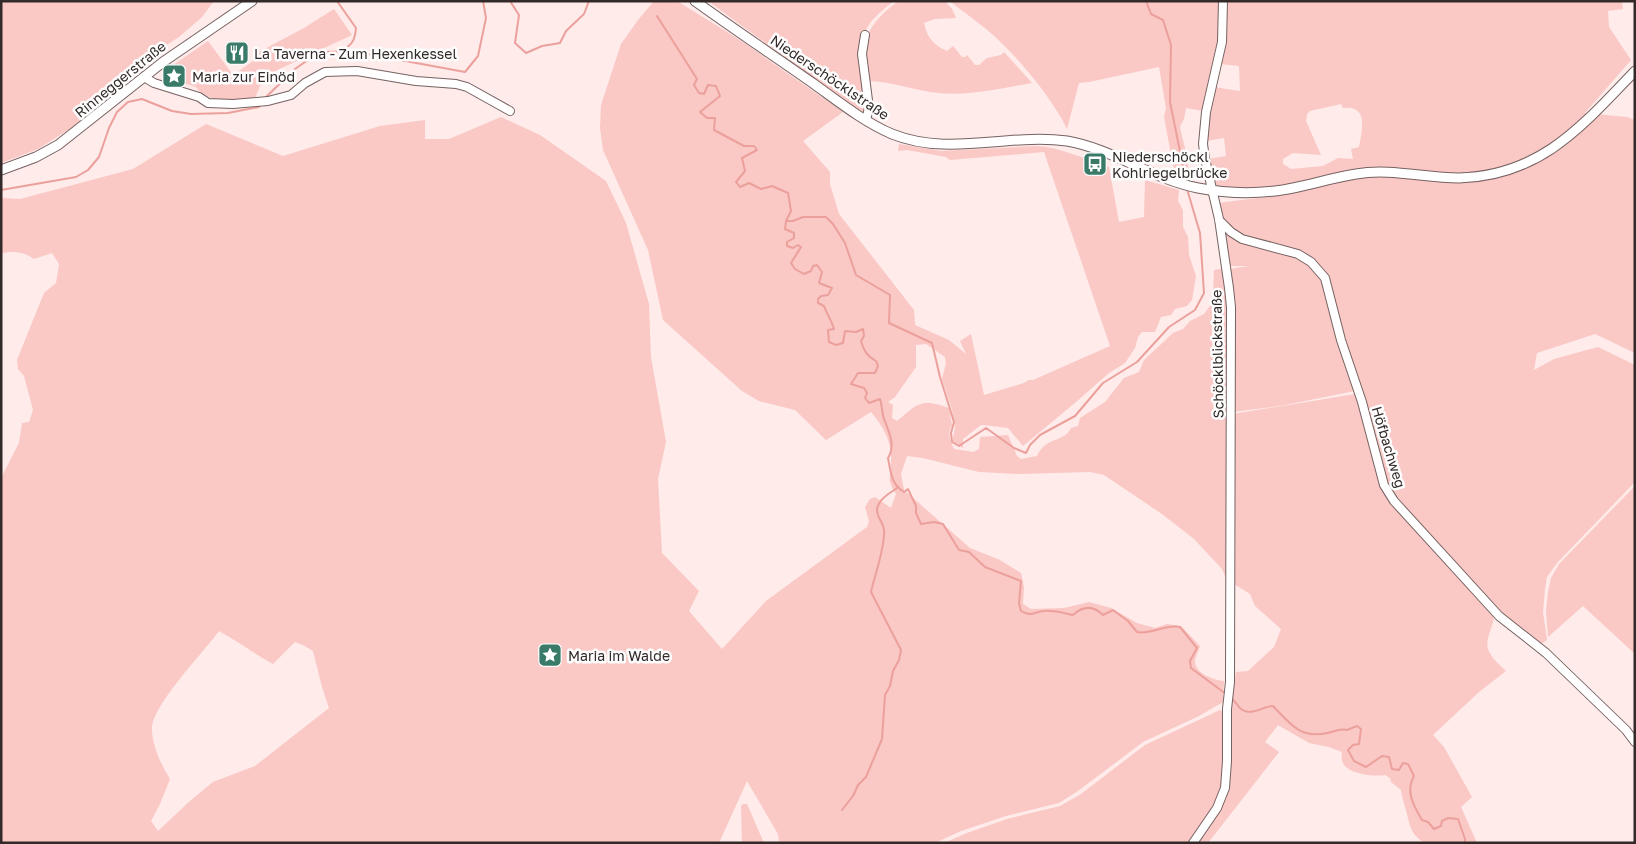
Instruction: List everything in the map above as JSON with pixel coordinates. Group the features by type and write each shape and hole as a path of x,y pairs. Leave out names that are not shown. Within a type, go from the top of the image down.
{"main road":[{"name":"Rinneggerstraße","path":"1,170 36,157 58,145 144,76 252,1"},
{"name":"Niederschöcklstraße","path":"695,1 866,120 898,136 934,144 961,145 1034,139 1068,142 1100,150 1174,182 1195,188 1246,194 1276,191 1358,173 1388,172 1459,178 1496,174 1515,168 1534,159 1568,138 1635,71"}],"street":[{"name":"Schöcklblickstraße","path":"1193,843 1215,812 1223,794 1226,776 1230,682 1231,307 1219,219 1205,159 1203,135 1206,112 1220,54 1223,31 1223,1"},
{"path":"865,35 862,54 869,108 866,120"},
{"path":"144,76 154,83 199,97 208,103 233,104 268,101 291,95 305,83 325,72 358,71 416,81 456,84 468,87 510,111"},
{"name":"Höfbachweg","path":"1219,219 1231,232 1242,239 1298,254 1317,267 1325,278 1341,340 1362,402 1384,485 1394,501 1499,616 1546,653 1626,730 1635,742"}],"shaded area":[{"path":"1,1 214,1 202,17 179,37 143,60 102,102 71,128 38,149 1,163"},
{"path":"654,1 677,1 740,40 843,112 803,141 830,172 830,184 839,214 914,310 915,325 949,340 966,354 960,341 971,334 984,395 1033,380 1110,346 1044,152 950,160 946,157 907,150 898,151 899,144 941,151 1045,147 1109,167 1119,222 1144,217 1145,180 1179,190 1178,201 1183,210 1183,227 1188,237 1189,255 1196,276 1192,300 1187,306 1175,309 1171,315 1161,317 1155,332 1142,332 1138,337 1135,348 1125,363 1109,373 1023,446 1008,428 981,425 963,439 963,448 952,442 955,428 952,410 942,379 946,363 945,357 926,344 916,345 916,367 895,397 888,402 893,405 892,418 897,421 920,404 932,403 949,408 952,425 950,437 954,449 973,452 979,449 980,437 1008,435 1017,456 1021,459 1037,456 1045,445 1064,436 1071,428 1078,426 1080,418 1105,402 1124,378 1139,372 1144,360 1173,333 1183,329 1190,321 1204,314 1210,306 1213,295 1214,270 1221,269 1226,286 1228,563 1226,578 1222,569 1194,539 1162,514 1104,475 1090,472 1018,474 979,472 923,458 907,456 901,474 904,490 970,548 1000,560 1021,573 1024,587 1023,604 1031,609 1064,608 1089,602 1111,608 1137,623 1155,628 1167,624 1181,626 1200,646 1195,662 1199,670 1211,678 1224,681 1223,702 1199,716 1143,742 1059,803 1006,816 961,831 935,843 778,843 778,834 747,781 719,843 1,843 1,481 19,443 22,423 29,422 33,410 24,376 18,369 17,360 44,293 56,283 59,264 52,253 34,259 19,252 1,253 1,198 20,199 133,169 206,124 283,156 380,126 425,120 425,139 449,139 501,117 540,135 606,181 626,223 649,304 651,357 666,442 658,479 662,553 699,591 689,611 722,649 766,601 867,527 869,521 865,507 870,499 875,497 891,508 896,494 890,479 891,450 884,430 871,412 826,440 795,410 759,401 742,391 663,320 648,250 603,150 600,128 601,105 621,44","holes":["219,631 273,664 295,642 313,651 329,708 255,766 213,782 158,831 151,821 170,779 155,748 152,729 154,719 169,693"]},
{"path":"708,1 894,1 872,20 865,35 864,113 860,112"},
{"path":"898,1 945,1 952,9 956,18 935,19 924,23 934,43 947,51 953,46 962,57 967,55 975,65 979,65 987,58 1001,55 1004,52 1032,83 986,91 951,94 867,81 865,55 868,35 878,19"},
{"path":"950,1 1219,1 1220,31 1217,53 1203,111 1186,108 1184,119 1180,126 1187,158 1188,179 1175,176 1164,117 1166,108 1159,67 1079,83 1067,129 1044,91 1003,44"},
{"path":"1225,1 1622,1 1623,9 1608,11 1609,27 1631,60 1585,113 1627,117 1635,120 1635,353 1595,334 1537,353 1534,370 1554,359 1598,347 1635,365 1635,482 1557,563 1547,577 1543,612 1547,640 1540,645 1495,606 1412,519 1387,485 1338,315 1329,275 1319,270 1323,278 1355,391 1280,406 1233,412 1229,269 1249,266 1229,266 1218,203 1266,197 1265,187 1247,189 1217,186 1214,182 1209,159 1226,156 1224,138 1205,141 1214,87 1240,91 1239,66 1220,64","holes":["1341,104 1343,108 1357,110 1362,120 1359,147 1351,149 1353,159 1338,158 1323,166 1291,169 1283,164 1283,159 1293,153 1321,155 1306,121 1307,114 1310,111"]},
{"path":"334,9 352,35 271,73 263,79 255,98 245,101 217,101 200,92 196,87 169,79 170,75 167,73 163,74 163,72 208,41 233,75 259,57 257,53 304,28"},
{"path":"1355,394 1382,489 1400,514 1494,615 1487,643 1488,648 1495,661 1506,671 1479,692 1433,735 1444,747 1472,797 1461,807 1477,843 1425,843 1412,831 1401,790 1391,782 1390,778 1385,775 1360,774 1348,769 1344,765 1342,752 1309,743 1278,725 1265,742 1279,752 1208,843 1197,843 1219,811 1228,789 1230,710 1236,672 1248,671 1274,647 1281,629 1255,606 1250,594 1234,584 1233,414"},
{"path":"1635,486 1635,654 1583,606 1548,637 1546,611 1548,592 1551,578 1559,564"},
{"path":"1220,710 1223,712 1225,765 1220,794 1214,807 1189,843 944,843 1007,819 1060,806 1081,794 1145,745"},
{"path":"747,804 764,843 742,843 741,806"}],"waterway":[{"path":"337,1 356,28 353,41 343,50"},
{"path":"265,98 295,69 315,55 326,52 351,51 465,72 478,56 486,18 483,1"},
{"path":"510,1 519,15 515,43 526,53 542,46 560,43 566,31 584,14 589,1"},
{"path":"1146,1 1151,14 1163,20 1171,45 1170,102 1186,181"},
{"path":"657,16 697,79 694,85 699,93 704,94 708,85 716,86 720,96 700,112 707,118 715,118 714,130 744,146 754,146 757,150 742,158 745,171 736,182 740,187 749,183 761,189 772,186 788,193 791,211 786,221 785,229 794,233 794,238 787,242 787,246 793,248 798,245 801,247 791,263 795,269 804,274 811,271 813,266 817,265 822,272 819,283 832,288 828,295 821,296 818,299 818,303 824,306 834,329 828,330 829,342 836,345 843,343 845,331 856,332 863,329 864,336 861,341 863,348 876,361 878,366 875,373 858,373 851,384 864,388 867,393 865,398 869,403 880,399 883,417 892,444 888,458 892,478 896,485 904,492 908,489 916,506 916,513 921,524 934,522 943,524 959,550 969,552 985,567 1021,581 1019,603 1021,611 1025,613 1051,611 1073,615 1084,608 1092,608 1103,615 1113,610 1128,621 1137,632 1142,633 1174,626 1180,627 1197,648 1190,661 1191,668 1226,694"},
{"path":"1,190 76,177 88,170 99,157 117,112 128,102 142,99 172,111 191,114 228,113 259,107 261,104"},
{"path":"786,221 793,221 803,217 826,217 833,224 845,243 856,275 890,295 889,323 932,343 954,422 951,433 952,442 959,446 986,428 1014,448 1026,453 1030,445 1040,435 1075,416 1103,383 1137,362 1169,327 1195,310 1204,293 1200,233 1187,189"},
{"path":"842,810 853,796 858,785 866,777 882,739 885,695 890,686 893,671 899,660 901,650 871,592 881,557 884,535 884,527 877,510 885,497 897,488"},
{"path":"1230,697 1240,708 1249,712 1273,706 1291,724 1310,734 1330,733 1357,726 1361,729 1359,744 1353,745 1348,750 1354,761 1366,767 1382,756 1389,757 1392,769 1399,770 1403,763 1408,764 1414,776 1411,782 1410,793 1422,820 1428,822 1434,829 1441,826 1442,821 1448,818 1458,819 1465,843"}],"place":[{"name":"La Taverna - Zum Hexenkessel","path":"237,53"},
{"name":"Maria zur Einöd","path":"174,76"},
{"name":"Niederschöckl Kohlriegelbrücke","path":"1095,164"},
{"name":"Maria im Walde","path":"550,655"}]}
